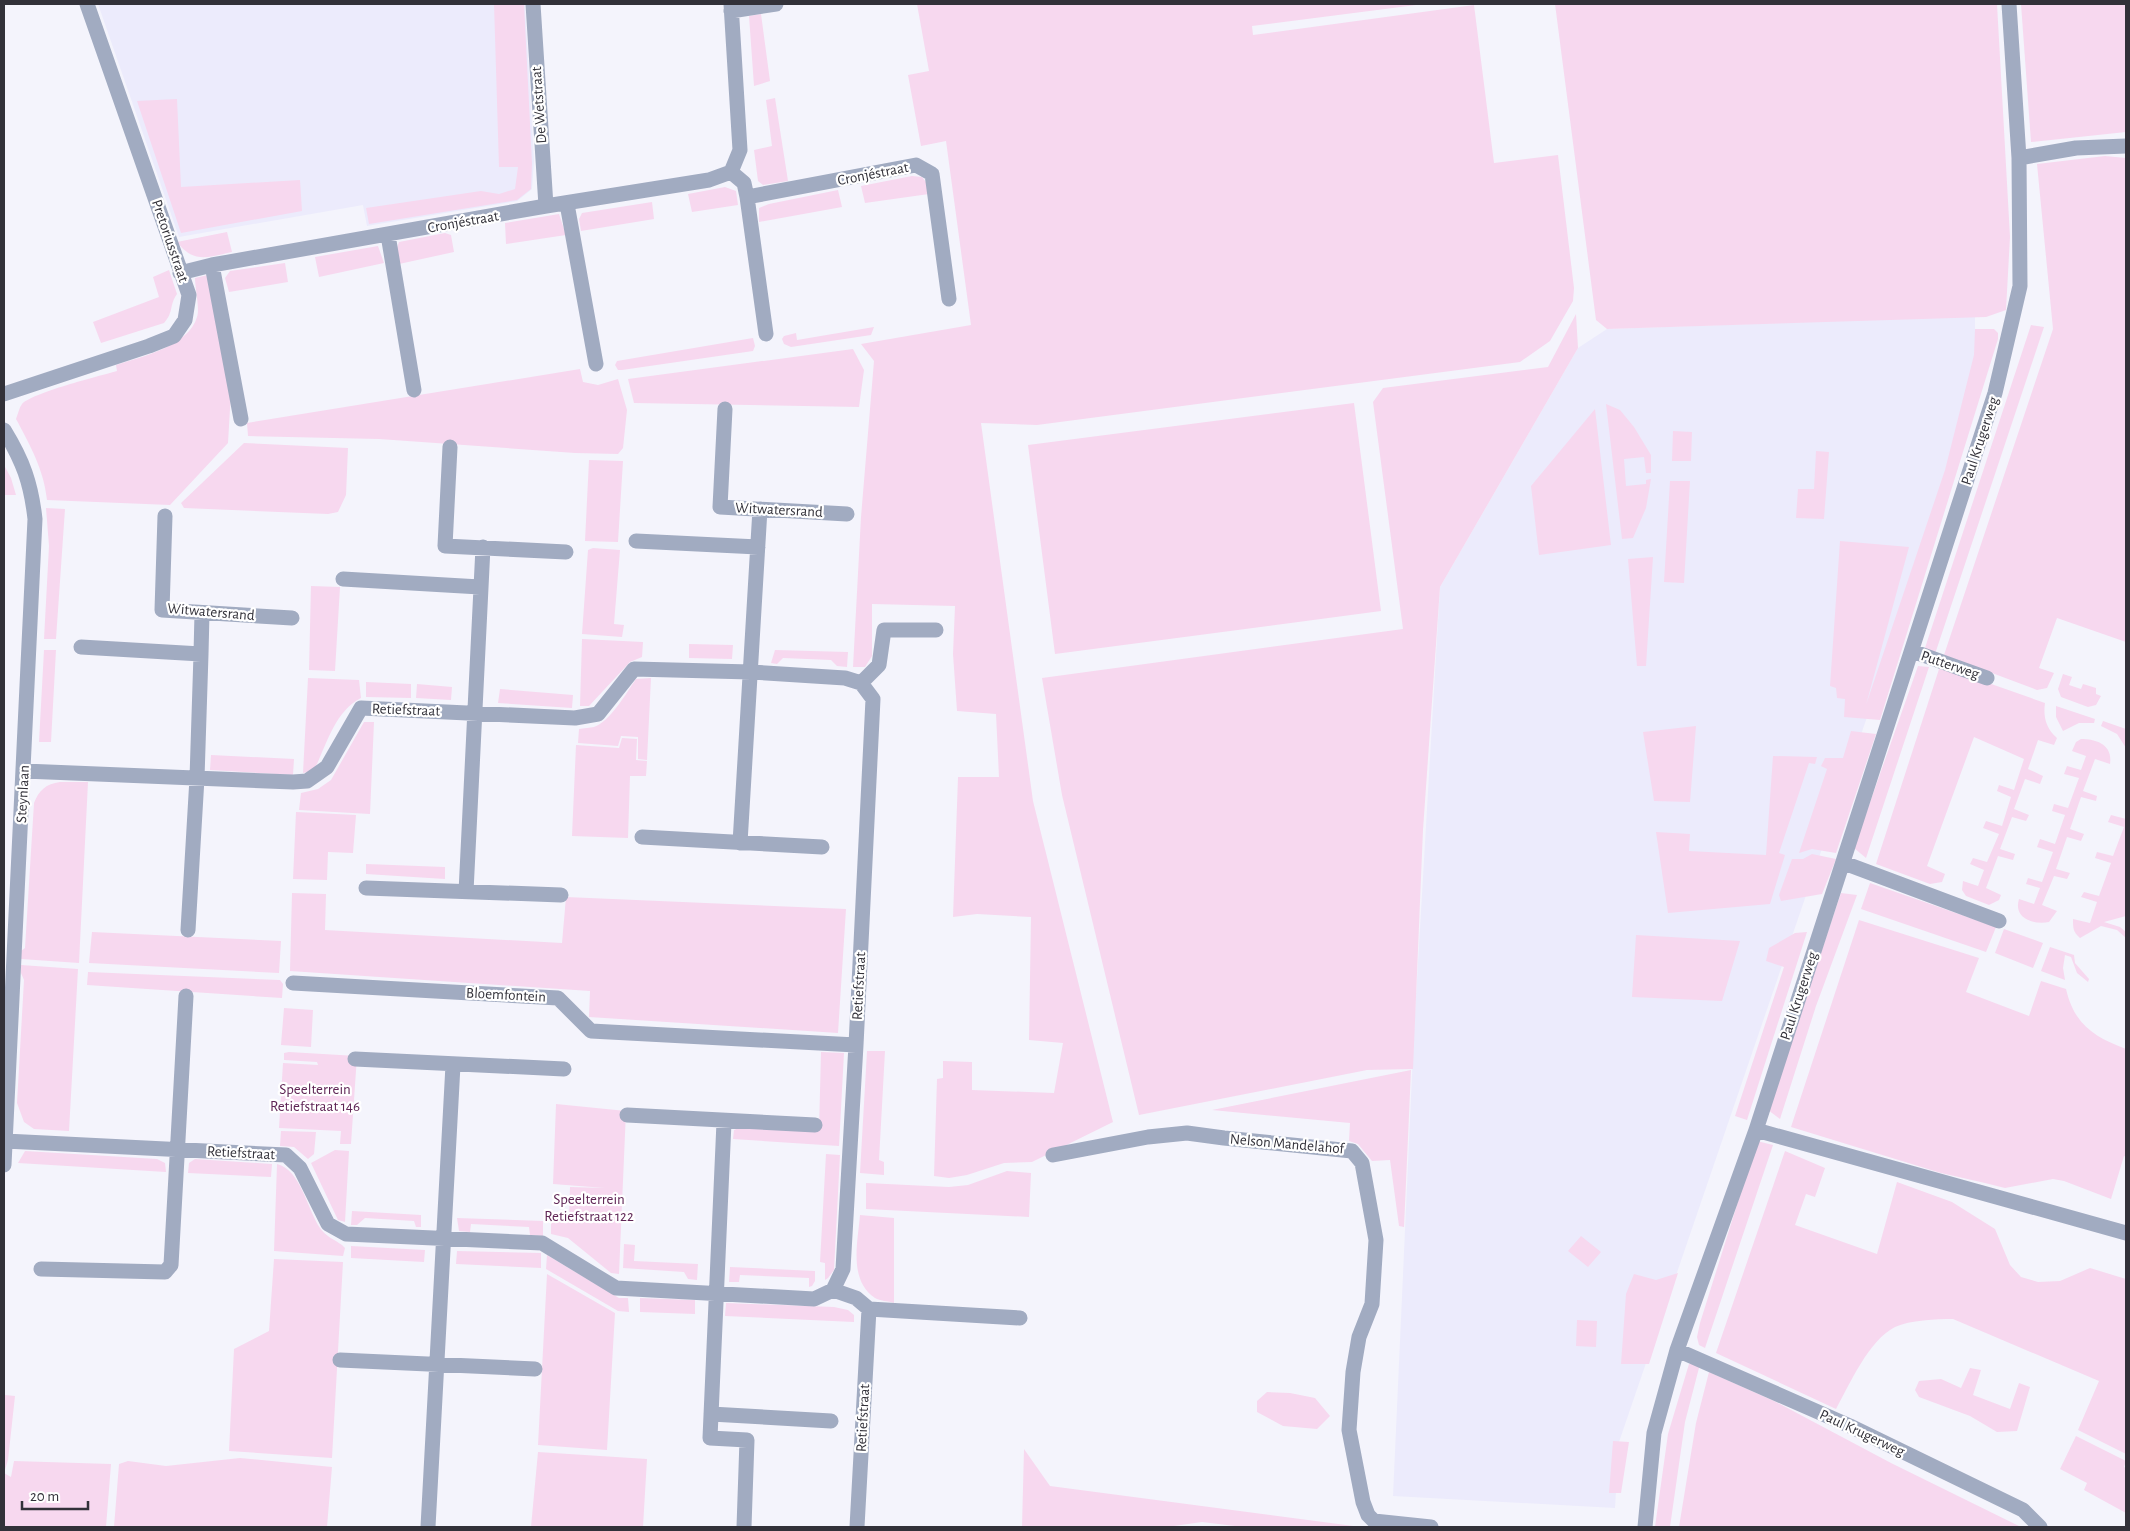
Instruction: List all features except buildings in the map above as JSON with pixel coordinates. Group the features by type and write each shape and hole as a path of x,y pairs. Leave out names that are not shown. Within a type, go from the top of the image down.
{"street":[{"name":"Pretoriusstraat","path":"4,394 174,336 185,320 189,295 87,4"},
{"name":"De Wetstraat","path":"533,4 546,206"},
{"path":"766,334 744,183 731,172 740,150 731,8 776,4"},
{"name":"Paul Krugerweg","path":"1645,1527 1654,1433 1677,1350 1756,1130 1844,863 1995,393 2013,321 2020,286 2019,158 2009,4"},
{"path":"2019,158 2076,148 2126,146"},
{"name":"Cronjéstraat","path":"747,197 916,165 932,174 949,299"},
{"name":"Cronjéstraat","path":"180,273 212,265 546,206 708,180 731,172"},
{"path":"567,204 596,364"},
{"path":"388,235 414,390"},
{"path":"212,265 241,419"},
{"name":"Witwatersrand","path":"725,409 720,507 847,514"},
{"name":"Steynlaan","path":"4,430 19,454 32,491 35,519 24,771 7,1066 4,1165"},
{"path":"450,447 445,546 566,552"},
{"path":"740,842 760,509"},
{"name":"Witwatersrand","path":"164,516 162,610 292,618"},
{"path":"636,541 758,547"},
{"path":"466,892 483,547"},
{"path":"343,579 480,587"},
{"path":"188,930 197,778 202,612"},
{"path":"861,683 878,665 884,630 936,630"},
{"path":"82,647 201,654"},
{"name":"Putterweg","path":"1912,651 1987,678"},
{"name":"Retiefstraat","path":"5,1141 286,1155 300,1168 328,1224 346,1234 542,1243 616,1288 814,1299 833,1290 843,1269 873,699 861,683 845,678 751,672 634,669 598,714 575,718 361,708 327,767 307,781 24,771"},
{"path":"642,837 822,846"},
{"path":"1844,863 1999,921"},
{"path":"366,888 561,894"},
{"name":"Bloemfontein","path":"293,983 558,998 591,1031 856,1045"},
{"path":"41,1269 164,1272 171,1265 186,996"},
{"path":"355,1059 564,1069"},
{"path":"428,1527 453,1065"},
{"path":"627,1115 724,1122 815,1125"},
{"path":"724,1122 710,1438 747,1440 744,1527"},
{"path":"1756,1130 2126,1233"},
{"name":"Nelson Mandelahof","path":"1053,1155 1148,1137 1187,1133 1352,1150 1362,1163 1376,1240 1372,1304 1359,1337 1353,1372 1349,1430 1363,1502 1368,1515 1374,1521 1431,1527"},
{"path":"833,1290 856,1298 869,1309 1020,1318"},
{"name":"Retiefstraat","path":"856,1527 869,1309"},
{"name":"Paul Krugerweg","path":"1677,1350 1850,1426 2024,1510 2040,1527"},
{"path":"340,1360 535,1369"},
{"name":"Retiefstraat","path":"711,1414 831,1421"}],"shaded area":[{"path":"98,4 525,4 534,161 532,189 517,201 367,226 363,205 179,237"},
{"path":"1975,316 1975,355 1947,471 1866,720 1619,1442 1615,1508 1393,1496 1414,1031 1440,587 1578,348 1607,329"}],"green space":[{"path":"494,4 524,4 532,163 531,189 517,200 369,224 366,208 481,191 499,194 515,189 518,167 499,167"},
{"path":"917,4 1424,4 1252,26 1253,35 1474,5 1494,163 1558,155 1574,288 1573,301 1550,341 1520,362 1037,425 981,423 1033,801 1113,1122 1032,1162 1004,1163 967,1175 949,1178 934,1176 937,1079 943,1078 943,1061 972,1062 972,1090 1054,1093 1063,1043 1029,1040 1031,917 977,914 953,917 958,777 999,777 996,714 957,711 953,654 955,606 872,604 872,656 865,667 853,667 861,517 874,361 861,344 971,325 946,141 921,146 908,75 929,71"},
{"path":"1555,4 1997,4 2010,237 2006,310 1986,317 1607,329 1596,320"},
{"path":"2021,4 2126,4 2126,132 2031,142"},
{"path":"761,14 770,81 754,86 749,16"},
{"path":"775,98 788,181 763,185 758,181 754,150 772,146 766,100"},
{"path":"177,99 181,187 300,180 302,211 181,233 137,101"},
{"path":"2105,156 2126,158 2126,642 2057,618 2039,668 2054,673 2047,688 2037,690 1944,655 2053,329 2037,164"},
{"path":"912,176 922,177 926,182 929,194 865,203 861,186"},
{"path":"725,187 736,191 738,205 692,212 688,194"},
{"path":"838,190 842,207 759,222 759,208 769,204"},
{"path":"652,202 654,219 581,231 579,219 582,213"},
{"path":"559,214 566,235 506,244 505,223"},
{"path":"227,232 232,252 216,256 202,257 189,254 177,242"},
{"path":"445,233 451,235 454,252 399,264 396,251 399,242"},
{"path":"378,246 384,263 319,277 315,257"},
{"path":"285,263 288,282 229,292 225,278 230,271"},
{"path":"169,270 177,294 164,323 101,343 93,322 159,297 153,277"},
{"path":"208,275 231,392 228,443 170,505 47,500 40,468 16,419 22,404 52,390 117,371 116,365 151,354 174,343 192,327 197,317 195,278"},
{"path":"1576,314 1578,348 1440,587 1423,830 1413,1069 1367,1070 1139,1115 1062,795 1042,678 1403,629 1373,402 1383,388 1548,367"},
{"path":"2031,325 2044,327 1935,654 1924,651"},
{"path":"874,327 871,335 791,347 784,344 782,339 784,336 796,333 797,340"},
{"path":"1975,329 1994,329 1998,333 1998,339 1880,720 1844,717 1845,699 1837,698 1836,688 1830,686 1840,541 1909,547 1866,705 1945,470 1974,355"},
{"path":"753,338 755,346 753,351 622,370 618,370 615,365 617,361"},
{"path":"853,349 864,370 859,407 634,403 628,379"},
{"path":"580,369 583,382 598,385 618,379 627,410 623,448 618,454 575,453 379,439 248,436 247,423"},
{"path":"1354,403 1381,611 1055,654 1028,445"},
{"path":"1606,404 1620,410 1634,427 1651,455 1651,473 1646,473 1644,457 1624,459 1626,486 1646,484 1646,480 1651,479 1646,508 1633,538 1622,539"},
{"path":"1595,409 1611,545 1539,555 1531,486"},
{"path":"1673,431 1692,432 1691,461 1672,461"},
{"path":"244,443 348,448 346,495 338,512 328,514 184,508 181,503"},
{"path":"1816,451 1829,452 1824,519 1796,518 1798,489 1814,489"},
{"path":"589,460 623,461 618,542 585,541"},
{"path":"4,465 11,478 16,495 4,495"},
{"path":"1670,481 1690,481 1684,583 1664,582"},
{"path":"46,508 65,509 56,639 44,639 49,546"},
{"path":"593,548 620,550 614,624 624,625 622,637 582,634 588,550"},
{"path":"1653,557 1646,666 1637,666 1628,559"},
{"path":"311,586 340,587 335,671 309,670"},
{"path":"582,639 643,642 642,657 630,662 589,706 580,706"},
{"path":"689,644 733,645 732,659 689,658"},
{"path":"44,650 56,650 51,742 39,742"},
{"path":"775,650 848,652 847,667 837,666 831,660 783,658 777,664 771,663"},
{"path":"1918,666 1929,667 1866,858 1854,848"},
{"path":"1940,666 2045,703 2044,713 2046,722 2057,738 2054,745 2038,740 2028,769 2043,776 2040,784 2025,779 2014,809 2029,815 2026,821 2012,817 2000,849 2015,854 2013,860 1998,856 1986,888 2001,895 1999,900 1989,905 1966,896 1962,890 1963,881 1978,886 1984,870 1970,864 1973,858 1987,862 1999,834 1983,828 1986,821 2002,826 2011,797 1997,791 1999,785 2014,790 2024,759 1974,737 1927,866 1945,874 1942,882 1930,884 1876,864"},
{"path":"2063,674 2072,677 2069,685 2081,689 2083,684 2096,688 2096,694 2101,696 2096,705 2088,707 2061,697 2058,689"},
{"path":"308,678 359,680 361,698 345,710 339,718 312,771 303,773"},
{"path":"651,678 647,760 638,759 638,737 621,736 618,746 578,743 579,729 594,727 600,724 618,706 636,679"},
{"path":"366,682 411,684 411,698 366,697"},
{"path":"417,684 452,687 451,700 416,698"},
{"path":"500,689 573,695 572,708 498,703"},
{"path":"2056,706 2095,719 2094,723 2079,723 2063,731 2056,717"},
{"path":"2103,721 2126,729 2126,748 2117,734 2101,726"},
{"path":"364,722 374,722 370,814 299,810 301,793 318,789 331,780"},
{"path":"1696,726 1690,802 1654,801 1643,732"},
{"path":"1851,731 1876,734 1836,853 1812,849 1799,853 1827,769 1821,766 1825,758 1843,758"},
{"path":"622,738 637,739 636,760 647,761 646,776 630,776 628,838 572,836 576,745 619,748"},
{"path":"2081,739 2093,740 2103,744 2109,752 2110,764 2095,759 2083,791 2097,796 2096,801 2081,797 2070,829 2084,834 2081,841 2067,837 2056,869 2070,873 2067,879 2054,876 2042,905 2057,911 2049,922 2031,921 2026,919 2019,911 2019,899 2034,904 2040,888 2026,884 2028,878 2042,882 2053,852 2037,847 2040,839 2055,844 2065,815 2052,811 2054,804 2068,808 2079,778 2064,774 2067,766 2081,770 2086,756 2072,751 2076,742"},
{"path":"211,755 294,759 293,775 210,770"},
{"path":"1773,756 1817,757 1815,764 1809,763 1779,853 1785,855 1770,904 1668,913 1656,832 1690,834 1689,851 1766,855"},
{"path":"60,782 88,782 79,963 21,959 21,951 25,948 34,803 44,788"},
{"path":"296,812 356,815 353,853 328,852 327,880 293,879"},
{"path":"2111,815 2126,819 2126,916 2104,922 2120,927 2126,932 2126,938 2117,930 2101,926 2080,938 2074,930 2073,919 2090,923 2097,902 2081,897 2084,892 2099,896 2111,863 2095,858 2097,852 2113,856 2124,827 2108,822"},
{"path":"1812,854 1836,859 1822,894 1781,901 1779,895 1792,859 1803,859"},
{"path":"366,864 445,867 445,879 366,874"},
{"path":"1870,883 1996,927 1986,952 1861,909"},
{"path":"292,893 326,894 325,930 562,943 566,897 846,909 838,1033 589,1017 590,991 290,971"},
{"path":"1841,893 1857,895 1816,1006 1780,1119 1768,1110"},
{"path":"1859,920 1979,958 1966,992 2029,1016 2041,981 2066,989 2074,1011 2087,1028 2104,1039 2126,1049 2126,1157 2124,1156 2111,1199 2064,1181 2053,1179 2005,1188 1941,1173 1791,1127"},
{"path":"2004,929 2043,943 2033,968 1995,953"},
{"path":"92,932 281,941 279,973 89,963"},
{"path":"1807,932 1747,1120 1735,1116 1784,967 1766,961 1769,948 1795,933"},
{"path":"1636,935 1740,941 1722,1001 1632,997"},
{"path":"2050,947 2074,955 2075,963 2089,979 2088,982 2077,973 2071,957 2065,955 2063,968 2065,980 2041,971"},
{"path":"21,965 78,969 69,1131 34,1129 24,1122 17,1103 24,980 21,973"},
{"path":"88,972 280,980 283,984 282,998 87,985"},
{"path":"284,1008 313,1010 311,1047 281,1045"},
{"path":"867,1051 885,1051 879,1160 884,1162 884,1175 860,1173"},
{"path":"821,1052 844,1053 839,1146 733,1139 734,1130 741,1127 819,1131"},
{"name":"Speelterrein Retiefstraat 146","path":"284,1053 357,1056 351,1144 340,1144 341,1131 279,1128 283,1063 318,1065 317,1062 284,1060"},
{"path":"1411,1070 1404,1227 1399,1226 1390,1160 1372,1161 1358,1144 1349,1141 1350,1123 1212,1110"},
{"name":"Speelterrein Retiefstraat 122","path":"556,1104 626,1111 619,1274 611,1273 568,1238 551,1234 551,1218 569,1218 570,1187 605,1188 553,1184"},
{"path":"281,1131 316,1132 314,1154 308,1159 294,1147 280,1146"},
{"path":"1757,1141 1773,1145 1705,1348 1699,1345 1697,1337 1700,1323"},
{"path":"335,1150 349,1151 345,1222 338,1220 311,1163"},
{"path":"25,1151 157,1159 165,1163 166,1172 18,1163"},
{"path":"1785,1151 1825,1168 1815,1197 1806,1194 1795,1225 1877,1254 1897,1182 1952,1202 1995,1229 2010,1265 2021,1277 2038,1282 2060,1281 2090,1268 2126,1279 2126,1454 2078,1430 2099,1381 1953,1319 1915,1321 1895,1327 1885,1334 1868,1353 1836,1409 1716,1353"},
{"path":"826,1154 840,1155 834,1270 825,1280 825,1263 820,1262"},
{"path":"195,1159 272,1164 271,1177 188,1173 189,1163"},
{"path":"277,1164 292,1174 298,1182 322,1231 345,1248 343,1256 274,1251"},
{"path":"1007,1171 1031,1173 1029,1217 866,1209 866,1183 949,1187 968,1185"},
{"path":"352,1211 421,1215 421,1227 416,1227 414,1221 365,1218 357,1225 351,1225"},
{"path":"860,1215 894,1218 894,1303 875,1298 861,1281 857,1260"},
{"path":"457,1218 543,1221 543,1236 530,1235 529,1227 471,1224 470,1232 459,1231"},
{"path":"1581,1236 1601,1252 1588,1267 1568,1251"},
{"path":"624,1244 635,1245 634,1261 698,1264 697,1280 688,1279 684,1272 623,1268"},
{"path":"351,1246 425,1250 424,1262 351,1258"},
{"path":"457,1251 541,1253 541,1268 456,1264"},
{"path":"547,1255 619,1298 628,1298 629,1312 618,1311 546,1269"},
{"path":"274,1259 343,1262 332,1458 229,1451 234,1349 269,1331"},
{"path":"730,1267 815,1271 815,1281 809,1287 809,1278 740,1275 739,1282 729,1282"},
{"path":"1678,1273 1649,1364 1621,1364 1626,1294 1634,1274 1656,1280"},
{"path":"547,1274 615,1313 607,1450 538,1445"},
{"path":"640,1298 695,1300 695,1314 640,1312"},
{"path":"726,1303 834,1307 848,1310 854,1315 854,1322 725,1316"},
{"path":"1577,1320 1597,1321 1596,1347 1576,1346"},
{"path":"1689,1364 1700,1364 1685,1422 1670,1527 1655,1527 1668,1434"},
{"path":"1970,1368 1981,1370 1973,1395 2010,1409 2019,1383 2030,1387 2017,1431 1997,1432 1970,1416 1919,1397 1915,1390 1919,1381 1941,1379 1961,1388"},
{"path":"1709,1372 1774,1401 1891,1463 2021,1527 1679,1527 1696,1423"},
{"path":"1267,1392 1290,1393 1315,1398 1330,1416 1317,1429 1283,1426 1257,1412 1257,1401"},
{"path":"5,1395 15,1396 8,1460 4,1472"},
{"path":"2076,1436 2126,1461 2124,1467 2126,1468 2126,1513 2084,1490 2087,1483 2060,1469"},
{"path":"1613,1441 1629,1442 1621,1493 1609,1493"},
{"path":"1024,1449 1050,1486 1361,1527 1243,1527 1202,1522 1167,1527 1022,1527"},
{"path":"538,1452 647,1459 643,1527 531,1527"},
{"path":"240,1458 332,1467 327,1527 114,1527 119,1464 128,1461 166,1466"},
{"path":"14,1461 111,1464 106,1527 4,1527 4,1473 11,1477"}]}
